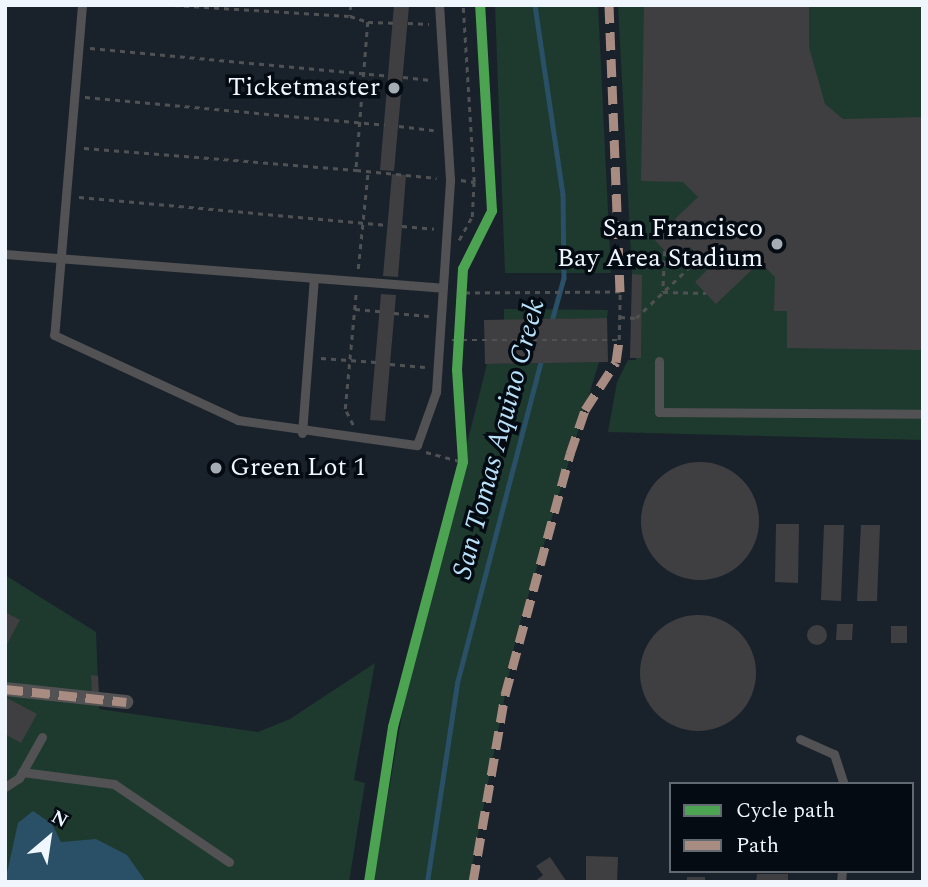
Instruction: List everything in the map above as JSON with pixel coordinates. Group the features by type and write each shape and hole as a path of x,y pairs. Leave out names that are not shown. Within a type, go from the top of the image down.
{"street":[{"path":"5,689 99,702 126,702"}],"lane":[{"path":"82,5 54,335 218,413 302,433 417,445 438,368 450,179 439,5"},
{"path":"5,254 443,288"},
{"path":"302,433 314,278"},
{"path":"659,361 659,412 923,414"},
{"path":"5,787 22,772 42,737"},
{"path":"800,739 834,754 843,782"},
{"path":"22,772 114,784 229,862"}],"path":[{"path":"174,5 350,16 368,22 393,23"},
{"path":"350,16 351,5"},
{"path":"456,245 472,217 474,182 463,5"},
{"path":"356,170 368,22"},
{"path":"79,47 389,76"},
{"path":"403,77 444,81"},
{"path":"75,96 385,125"},
{"path":"399,127 447,131"},
{"path":"70,147 474,182"},
{"path":"353,438 345,409 368,171"},
{"path":"65,196 388,225"},
{"path":"402,226 447,230"},
{"path":"663,292 665,251"},
{"path":"620,317 636,318 700,257"},
{"path":"394,313 453,318 456,342 620,340 620,292 504,291 459,297 458,281"},
{"path":"663,292 706,293"},
{"path":"355,309 380,312"},
{"path":"318,365 318,357 376,362"},
{"path":"390,364 438,368"},
{"path":"459,476 464,444"},
{"path":"414,455 426,451 463,462"}],"green space":[{"path":"495,5 598,5 611,273 505,273"},
{"name":"San Francisco Bay Area Stadium","path":"618,5 923,5 923,440 608,432 617,382 628,360 636,360 637,275 632,274"},
{"path":"504,309 608,310 607,318 504,320"},
{"path":"599,362 517,633 469,882 373,882 409,674 487,364"},
{"path":"5,575 96,632 99,709 258,732 290,719 375,663 354,780 365,783 349,882 5,882"}],"water":[{"path":"33,811 52,824 61,842 96,839 127,855 146,882 5,882 18,823"}],"building":[{"name":"Ticketmaster","path":"394,5 409,6 394,171 380,170"},
{"name":"San Francisco Bay Area Stadium","path":"644,5 809,5 809,47 825,104 843,119 923,117 923,350 787,348 787,311 774,311 775,277 760,262 716,304 695,282 710,267 690,247 675,262 654,239 698,197 683,182 641,181"},
{"name":"Ticketmaster","path":"392,174 406,175 398,277 383,276"},
{"path":"632,274 642,275 641,358 630,358"},
{"path":"381,294 396,295 385,421 370,420"},
{"path":"607,318 608,362 485,364 484,320"},
{"path":"700,462 723,466 742,479 755,498 759,521 755,544 742,563 723,576 700,580 677,576 658,563 645,544 641,521 645,498 658,479 677,466"},
{"path":"776,524 799,524 798,583 775,582"},
{"path":"824,525 844,525 841,601 821,600"},
{"path":"861,525 880,525 877,601 857,601"},
{"path":"5,612 20,620 5,648"},
{"path":"698,615 720,620 739,632 751,651 756,673 751,695 739,714 720,726 698,731 676,726 657,714 645,695 640,673 645,651 657,632 676,620"},
{"path":"837,624 853,624 852,640 836,640"},
{"path":"813,625 821,625 827,635 821,645 813,645 807,639 807,631"},
{"path":"891,626 907,626 907,643 891,643"},
{"path":"91,675 98,676 99,694 92,694"},
{"path":"5,697 37,714 21,743 5,734"},
{"path":"586,856 618,857 617,882 586,882"},
{"path":"550,857 567,882 534,882 543,875 536,866"},
{"path":"757,874 788,874 788,882 756,882"},
{"path":"687,877 705,877 705,882 687,882"}],"waterway":[{"name":"San Tomas Aquino Creek","path":"535,5 563,195 564,278 551,325"},
{"name":"San Tomas Aquino Creek","path":"427,882 457,683 541,360"}],"marked path":[{"path":"609,5 620,292"},
{"path":"473,882 505,695 570,454 585,410 616,362 619,340"},
{"path":"5,689 126,702"}],"cycle path":[{"path":"369,882 393,727 463,462 457,370 463,269 492,211 480,5"}],"place":[{"name":"Ticketmaster","path":"394,88"},
{"name":"San Francisco Bay Area Stadium","path":"777,244"},
{"name":"Green Lot 1","path":"216,468"}]}
